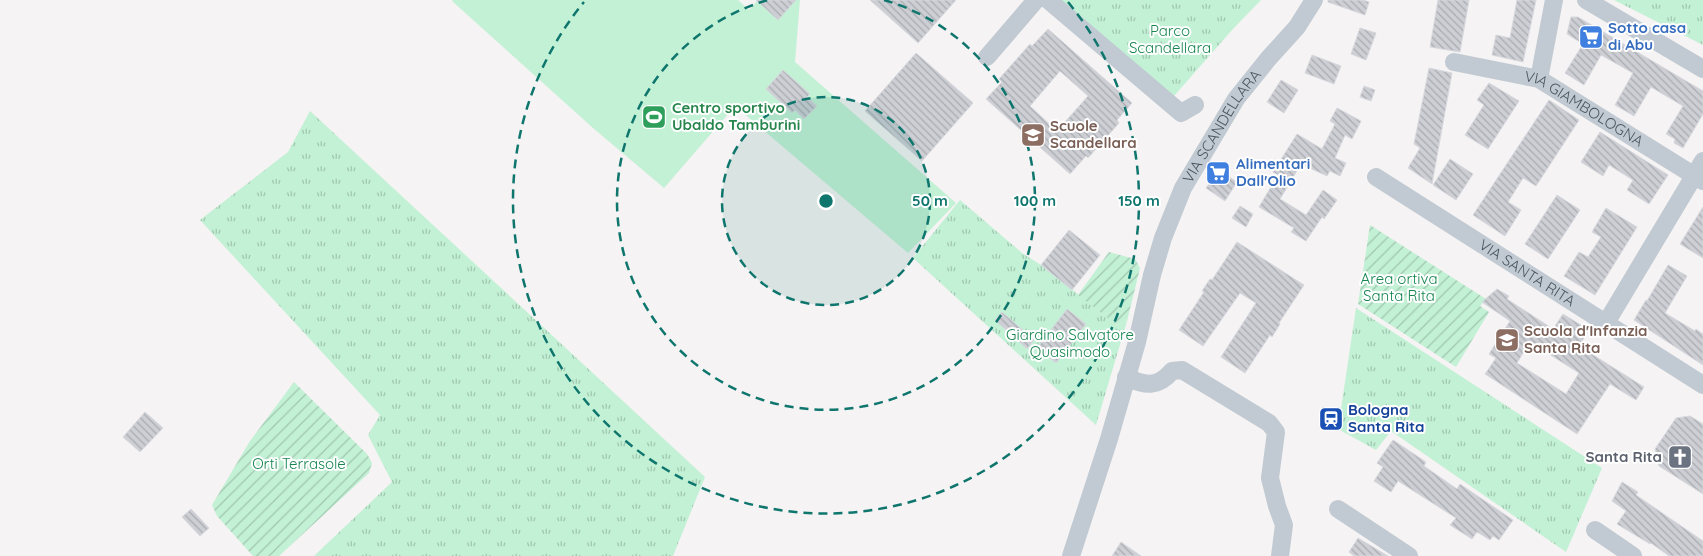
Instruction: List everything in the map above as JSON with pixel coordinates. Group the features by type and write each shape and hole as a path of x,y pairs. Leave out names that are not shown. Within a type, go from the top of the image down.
{"street":[{"path":"987,57 1036,0"},
{"path":"1048,0 1181,113 1195,105"},
{"name":"VIA SCANDELLARA","path":"1071,556 1109,439 1137,342 1152,275 1163,238 1182,188 1236,99 1297,27 1314,0"},
{"path":"1539,79 1554,0"},
{"path":"1586,0 1703,69"},
{"name":"VIA GIAMBOLOGNA","path":"1454,62 1539,79 1700,173"},
{"path":"1606,323 1700,173"},
{"name":"VIA SANTA RITA","path":"1376,177 1703,385"},
{"path":"1126,377 1140,383 1151,384 1164,380 1172,371 1182,370 1268,423 1276,432 1270,478 1276,506 1284,525 1280,556"},
{"path":"1338,509 1410,556"},
{"path":"1595,530 1633,556"}],"green space":[{"name":"Centro sportivo Ubaldo Tamburini","path":"453,0 738,0 749,10 758,0 800,0 795,62 956,203 908,253 735,106 664,188 593,128"},
{"name":"Parco Scandellara","path":"1057,0 1261,0 1174,96"},
{"path":"1614,0 1703,0 1703,45"},
{"path":"310,111 705,477 673,556 314,556 392,482 368,435 380,415 200,220 288,152"},
{"name":"Giardino Salvatore Quasimodo","path":"960,200 1022,253 1041,265 1117,325 1127,321 1096,425 913,258"},
{"name":"Area ortiva Santa Rita","path":"1370,225 1486,299 1480,306 1489,312 1456,367 1358,304"},
{"path":"1109,252 1135,259 1140,268 1127,321 1117,325 1078,295"},
{"path":"1356,308 1602,468 1566,552 1391,431 1376,450 1338,429"},
{"name":"Orti Terrasole","path":"294,382 367,454 372,463 369,473 279,556 253,556 217,516 212,505 250,441"}],"building":[{"path":"756,0 796,0 778,20"},
{"path":"870,0 956,0 918,43"},
{"path":"1328,0 1363,0 1369,2 1365,15 1328,2"},
{"path":"1438,0 1469,0 1460,52 1430,47"},
{"path":"1517,0 1536,0 1523,62 1492,55 1496,35 1510,38"},
{"path":"1571,17 1578,17 1703,91 1703,114 1683,148 1674,143 1675,139 1666,134 1683,106 1651,87 1634,116 1615,105 1633,73 1601,55 1584,85 1565,73 1583,44 1567,34"},
{"path":"1360,28 1376,33 1366,60 1351,54"},
{"path":"1048,29 1132,103 1117,120 1119,123 1088,158 1086,156 1070,174 986,99 1002,82 999,79 1030,44 1032,46","holes":["1060,71 1088,96 1057,131 1030,106"]},
{"path":"916,53 973,103 922,161 865,111"},
{"path":"1312,55 1341,66 1334,84 1305,73"},
{"path":"1429,68 1452,73 1432,184 1408,168 1420,148 1414,144"},
{"path":"783,70 810,94 807,97 817,106 804,119 795,110 792,113 766,89"},
{"path":"1281,80 1298,90 1284,113 1267,102"},
{"path":"1489,83 1519,101 1488,149 1465,135 1484,105 1477,100"},
{"path":"1364,86 1375,90 1371,101 1360,97"},
{"path":"1549,100 1579,120 1536,186 1523,178 1508,202 1521,210 1505,236 1473,215"},
{"path":"1337,108 1361,121 1352,139 1345,135 1335,158 1346,163 1340,176 1330,171 1327,176 1301,164 1280,199 1306,215 1323,190 1337,200 1324,219 1322,217 1306,241 1291,232 1294,228 1259,207 1278,175 1273,172 1297,134 1322,149 1335,124 1330,121"},
{"path":"1600,132 1668,175 1649,204 1627,190 1633,180 1609,165 1603,176 1581,162"},
{"path":"1450,159 1473,174 1456,200 1433,185"},
{"path":"1215,168 1237,182 1225,201 1206,188 1213,179 1209,177"},
{"path":"1557,195 1580,210 1548,259 1525,244"},
{"path":"1240,206 1253,214 1246,227 1232,218"},
{"path":"1703,207 1703,258 1680,244"},
{"path":"1606,208 1637,227 1595,295 1564,276 1579,252 1588,257 1601,237 1592,232"},
{"path":"1069,230 1100,255 1072,290 1041,265"},
{"path":"1237,242 1304,285 1272,337 1270,335 1245,373 1221,357 1256,303 1240,293 1203,346 1179,330 1204,292 1202,291 1210,279 1212,280"},
{"path":"1668,265 1687,276 1665,313 1703,334 1703,365 1634,320"},
{"path":"1497,289 1509,296 1507,299 1553,329 1563,314 1589,330 1579,346 1644,387 1636,400 1610,384 1577,434 1485,374 1496,358 1489,354 1510,321 1482,302","holes":["1530,342 1579,373 1566,394 1517,363"]},
{"path":"1067,309 1086,324 1056,363 1037,348"},
{"path":"1002,312 1034,340 1027,349 995,320"},
{"path":"145,412 163,428 140,452 123,437"},
{"name":"Santa Rita","path":"1690,416 1703,424 1703,494 1659,466 1655,449 1676,418"},
{"path":"1393,440 1426,462 1424,466 1457,489 1460,484 1513,520 1499,540 1493,536 1490,540 1477,532 1472,539 1450,525 1456,518 1398,481 1391,492 1374,481 1383,467 1377,463"},
{"path":"1622,482 1638,492 1636,495 1703,541 1703,556 1669,556 1651,543 1617,524 1626,511 1612,501"},
{"path":"191,509 209,528 200,536 182,517"},
{"path":"1358,538 1388,556 1354,556 1349,552"},
{"path":"1121,542 1141,556 1112,556"}],"place":[{"name":"Sotto casa di Abu","path":"1591,37"},
{"name":"Centro sportivo Ubaldo Tamburini","path":"654,117"},
{"name":"Scuole Scandellara","path":"1033,135"},
{"name":"Alimentari Dall'Olio","path":"1218,173"},
{"name":"Scuola d'Infanzia Santa Rita","path":"1507,340"},
{"name":"Bologna Santa Rita","path":"1331,419"},
{"name":"Santa Rita","path":"1680,457"}]}
